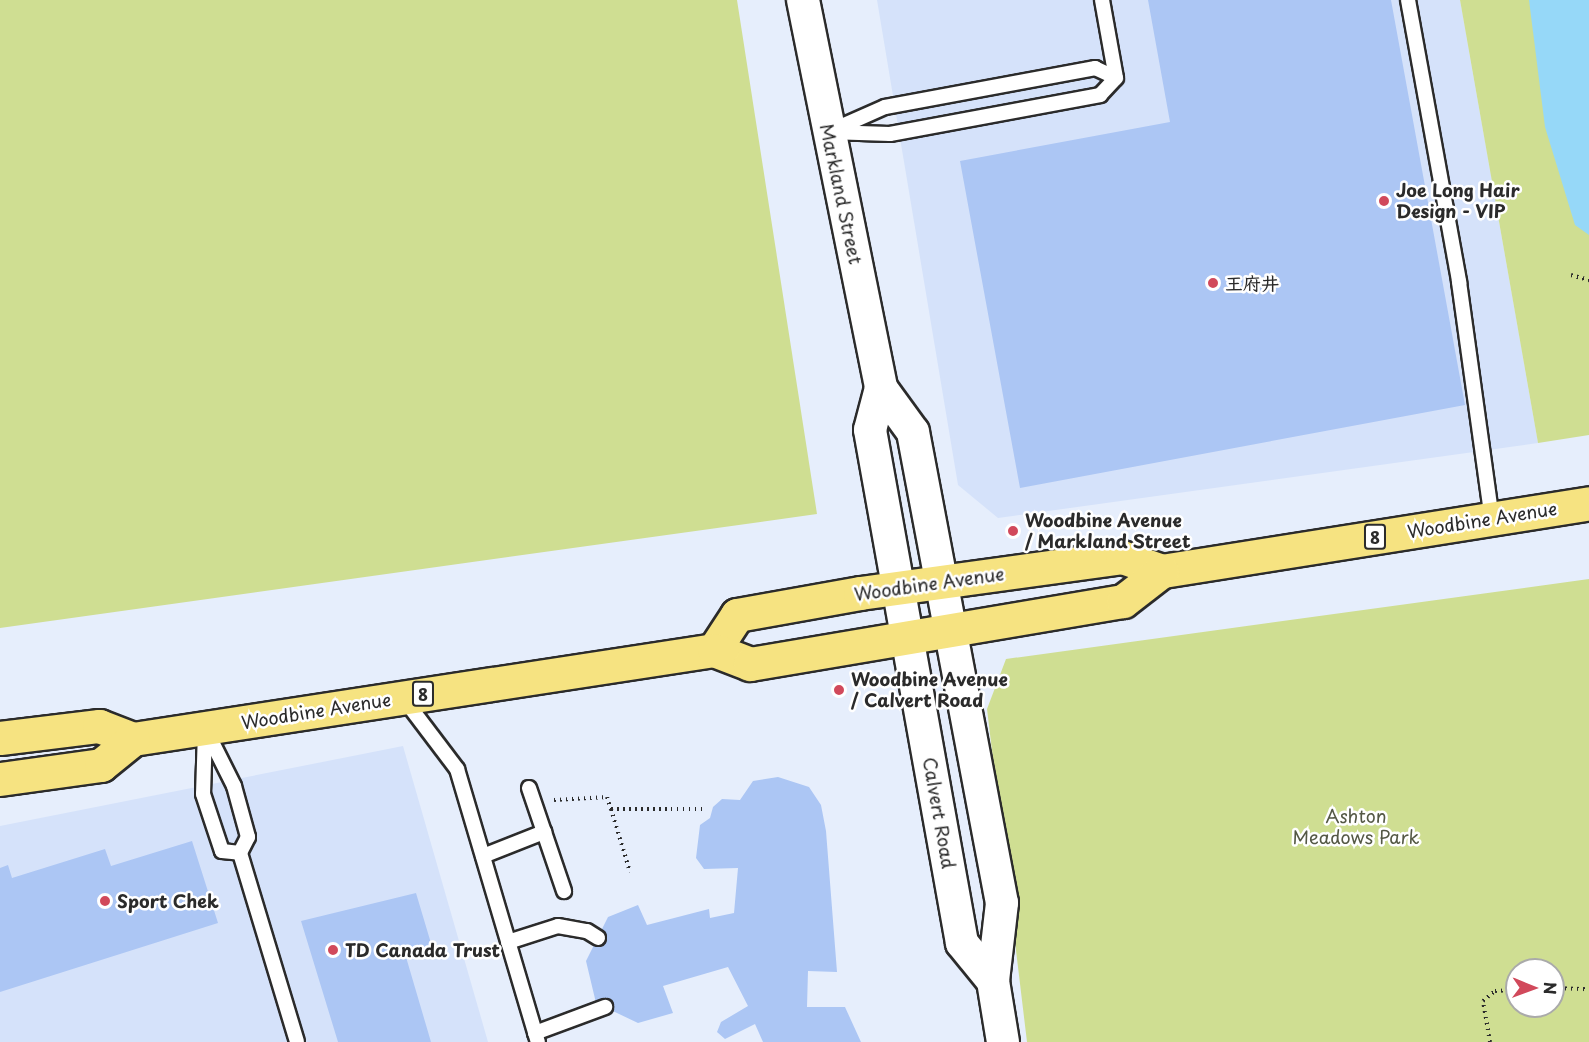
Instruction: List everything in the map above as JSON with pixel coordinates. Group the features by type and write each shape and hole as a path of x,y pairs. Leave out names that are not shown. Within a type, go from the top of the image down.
{"main road":[{"name":"Woodbine Avenue","path":"714,650 737,615 898,587 1122,557 1162,571 1589,503"},
{"name":"Woodbine Avenue","path":"0,738 99,726 133,739 714,650 750,664 1123,601 1162,571"},
{"path":"0,779 101,765 133,739"}],"street":[{"name":"Markland Street","path":"803,0 881,388 913,432 950,629"},
{"name":"Markland Street","path":"881,388 870,430 898,587"},
{"name":"Calvert Road","path":"898,587 962,943 993,981"},
{"name":"Calvert Road","path":"950,629 1002,903 993,981 1003,1042"}],"lane":[{"path":"1102,0 1116,78"},
{"path":"1408,0 1459,282 1492,519"},
{"path":"828,132 885,107 1095,68 1116,78"},
{"path":"828,132 890,134 1088,98 1100,95 1116,78"},
{"path":"402,698 457,770 536,1038 605,1007"},
{"path":"205,728 203,794 222,851 240,853"},
{"path":"205,728 234,786 248,837 240,853 297,1042"},
{"path":"531,795 564,891"},
{"path":"483,856 544,832"},
{"path":"508,942 558,926 587,931 598,938"}],"path":[{"path":"1571,275 1589,280"},
{"path":"531,795 607,797 630,872"},
{"path":"611,809 706,809"},
{"path":"1565,988 1589,989"},
{"path":"1490,1042 1483,1001 1495,991 1505,991"}],"shaded area":[{"name":"王府井","path":"877,0 1460,0 1538,443 998,518 958,485"},
{"path":"403,746 488,1042 0,1042 0,826"}],"green space":[{"path":"0,0 737,0 817,514 0,628"},
{"path":"1460,0 1589,0 1589,435 1538,443"},
{"name":"Ashton Meadows Park","path":"1589,579 1589,1042 1027,1042 987,709 1006,659"}],"water":[{"path":"1529,0 1589,0 1589,235 1575,225 1545,127"}],"building":[{"name":"王府井","path":"1148,0 1391,0 1465,405 1020,488 960,161 1170,122"},
{"path":"778,777 809,787 821,805 826,831 837,972 808,971 807,1007 845,1007 861,1042 763,1042 755,1024 725,1039 717,1032 721,1022 748,1006 728,967 663,986 673,1013 638,1023 596,1003 586,961 608,917 638,905 647,925 709,909 710,918 734,913 738,868 704,869 696,858 700,825 710,818 713,807 722,799 740,800 753,781"},
{"name":"Sport Chek","path":"192,841 218,923 0,992 0,868 8,865 12,878 105,849 111,866"},
{"path":"416,893 433,950 406,957 431,1042 338,1042 301,921"}],"place":[{"name":"Joe Long Hair Design - VIP","path":"1384,201"},
{"name":"王府井","path":"1213,283"},
{"name":"Woodbine Avenue / Markland Street","path":"1013,531"},
{"name":"Woodbine Avenue / Calvert Road","path":"839,690"},
{"name":"Sport Chek","path":"105,901"},
{"name":"TD Canada Trust","path":"333,950"}]}
